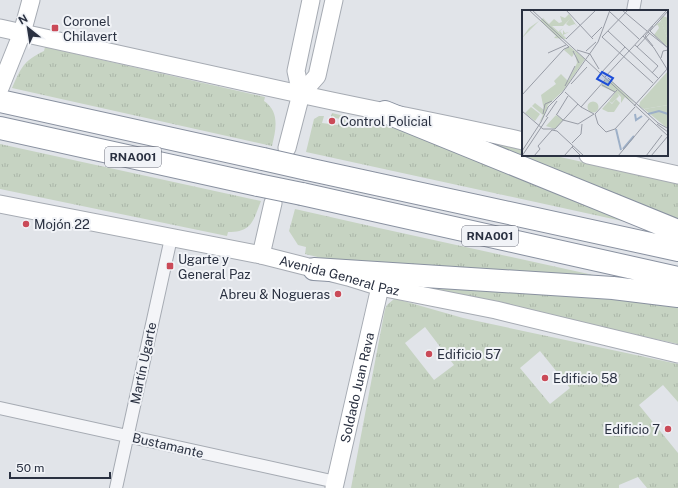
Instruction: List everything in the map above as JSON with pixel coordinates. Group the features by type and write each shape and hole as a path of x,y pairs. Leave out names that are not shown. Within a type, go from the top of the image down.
{"highway":[{"name":"RNA001","path":"8,103 678,250"},
{"path":"385,112 678,231"},
{"name":"RNA001","path":"3,129 678,278"},
{"path":"314,269 613,288 678,296"}],"street":[{"path":"0,88 22,33 31,0"},
{"path":"302,94 296,71 311,0"},
{"path":"287,148 302,94 317,76 334,0"},
{"path":"633,10 636,0"},
{"path":"0,28 385,112 432,120 522,141"},
{"path":"597,156 678,175"},
{"path":"261,255 273,203"},
{"name":"Avenida General Paz","path":"0,204 261,255 348,277 380,287 496,310 678,354"},
{"name":"Martín Ugarte","path":"116,488 171,238"},
{"name":"Soldado Juan Rava","path":"335,485 380,287"},
{"name":"Bustamante","path":"0,408 335,485"}],"green space":[{"path":"45,47 265,97 264,101 273,110 276,121 272,146 12,88 18,75 27,62 44,51"},
{"path":"332,113 425,136 645,226 306,152 314,119 319,116 324,116 322,123 338,125 340,119 331,117"},
{"path":"455,134 522,149 522,156 556,156 678,183 678,219"},
{"path":"0,144 261,201 250,224 242,230 228,232 227,236 0,189"},
{"path":"295,209 634,284 330,260 305,254 306,247 298,245 289,231"},
{"path":"410,285 678,303 678,344"},
{"path":"394,299 400,300 463,318 678,364 678,402 663,385 639,405 678,453 678,488 647,488 638,477 619,485 619,488 351,488 387,305","holes":["425,327 454,365 434,380 405,343","540,351 570,388 550,404 520,368"]}],"place":[{"name":"Coronel Chilavert","path":"55,28"},
{"name":"Control Policial","path":"332,121"},
{"name":"Mojón 22","path":"26,224"},
{"name":"Ugarte y General Paz","path":"170,266"},
{"name":"Abreu & Nogueras","path":"338,294"},
{"name":"Edificio 57","path":"429,354"},
{"name":"Edificio 58","path":"545,378"},
{"name":"Edificio 7","path":"668,429"}]}
